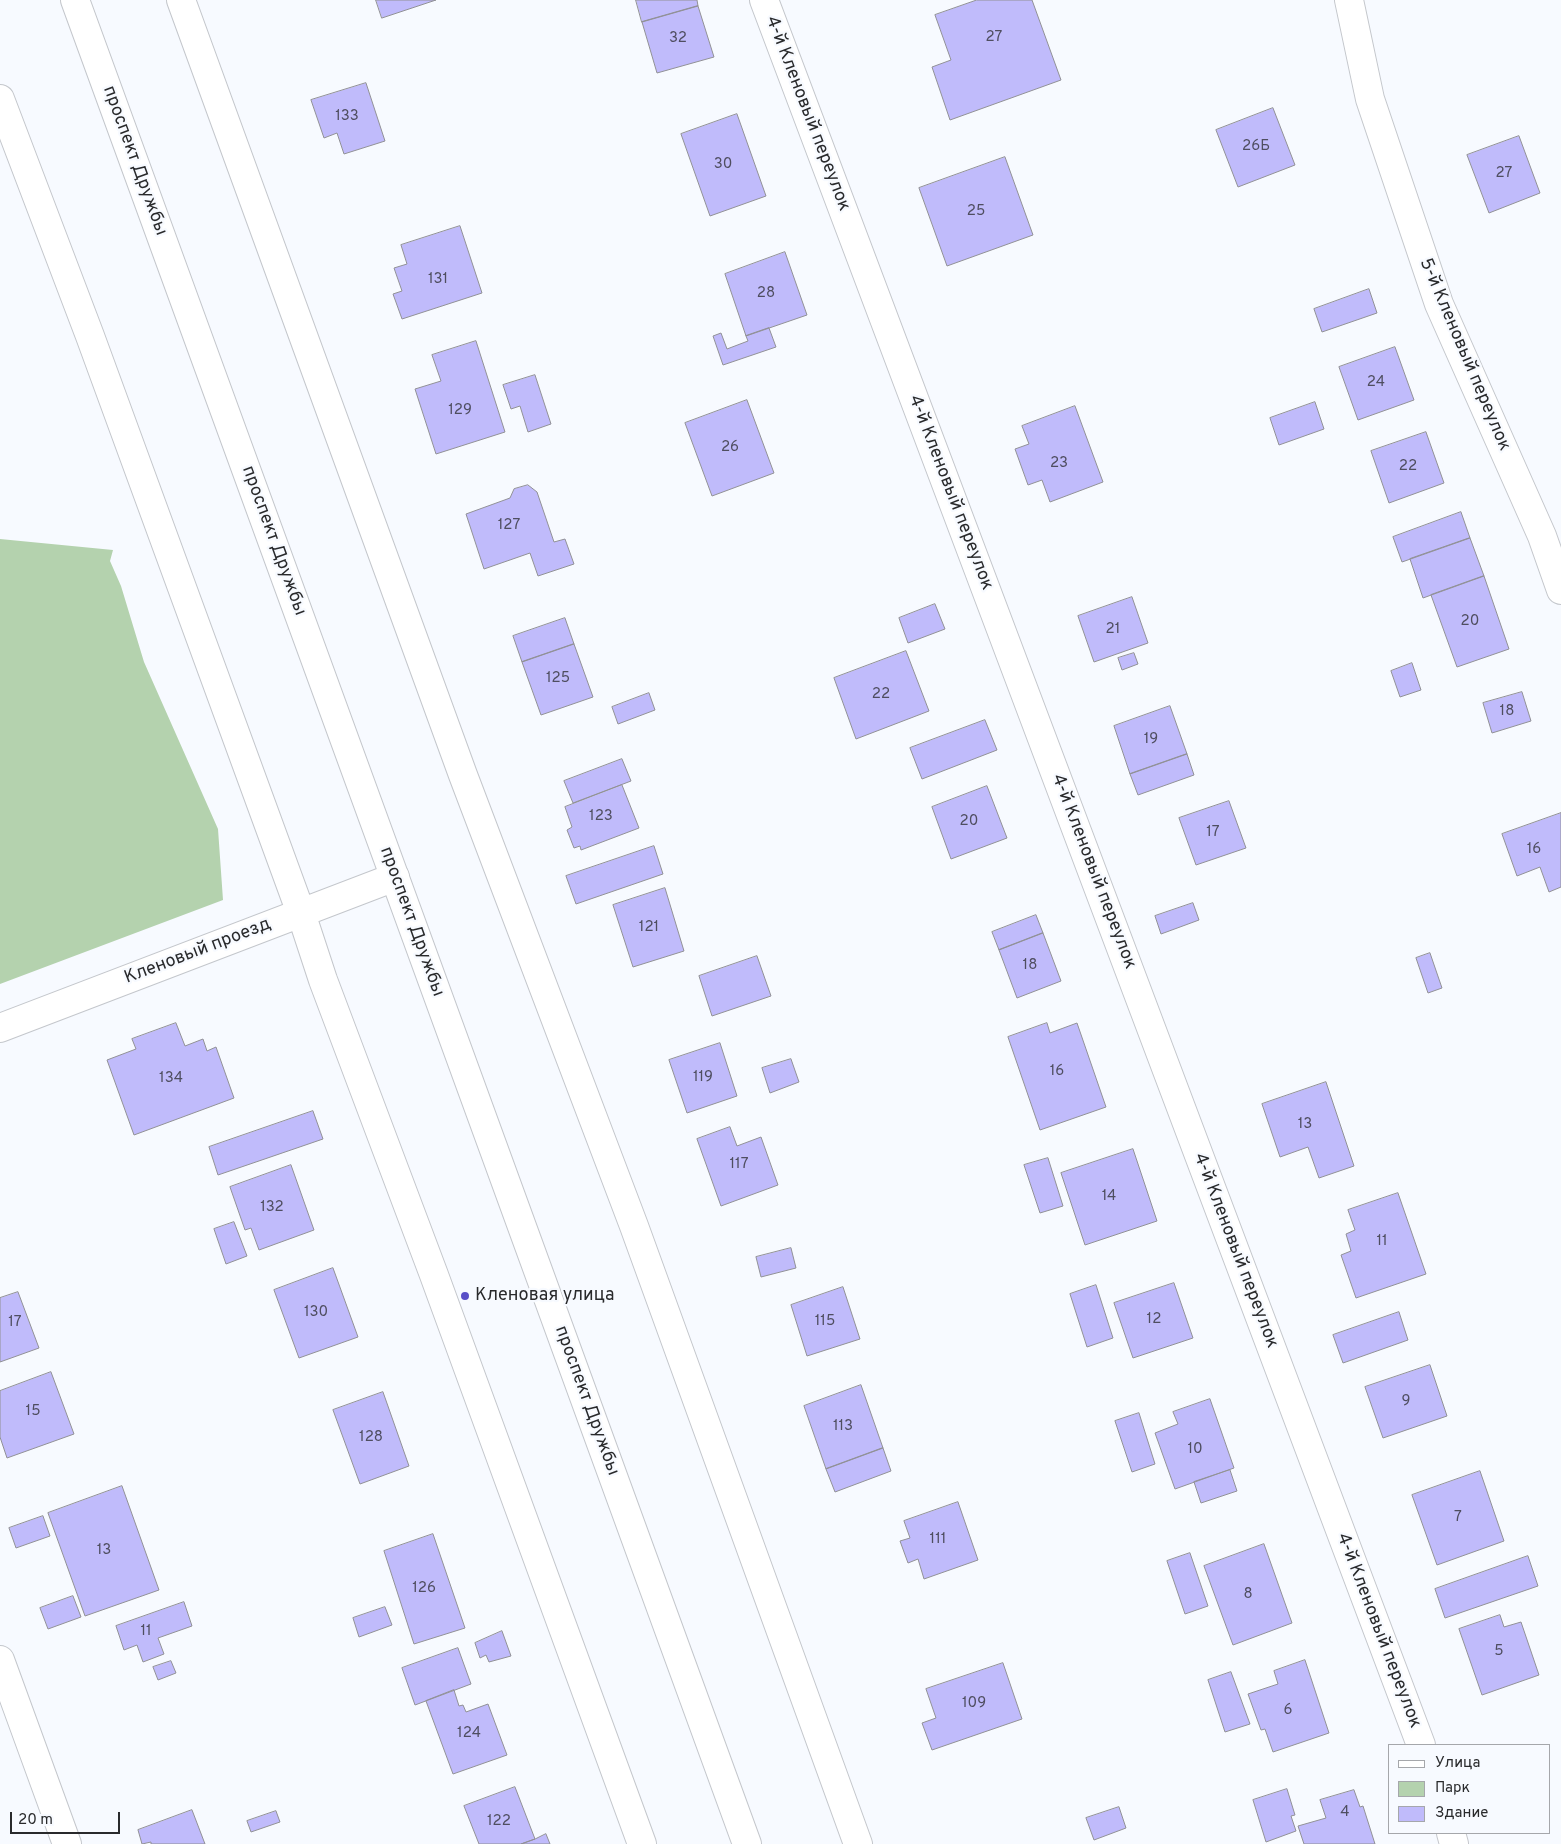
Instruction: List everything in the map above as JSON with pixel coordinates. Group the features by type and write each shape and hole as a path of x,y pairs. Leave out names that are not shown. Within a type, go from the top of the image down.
{"street":[{"name":"проспект Дружбы","path":"75,0 747,1844"},
{"path":"181,0 463,775 634,1226 858,1844"},
{"name":"4-й Кленовый переулок","path":"764,0 1421,1744"},
{"name":"5-й Кленовый переулок","path":"1348,0 1370,99 1439,304 1542,536 1561,590"},
{"path":"0,99 90,336 301,913 323,980 438,1284 642,1844"},
{"name":"Кленовый проезд","path":"0,1028 395,878"},
{"path":"0,1660 67,1844"}],"green space":[{"path":"0,539 113,550 110,561 121,586 144,662 218,829 223,900 0,984"}],"building":[{"path":"376,0 436,0 382,18"},
{"path":"636,0 697,0 698,6 642,22"},
{"path":"977,0 1032,0 1061,80 950,120 932,67 951,60 935,15"},
{"path":"698,6 714,57 657,73 642,22"},
{"path":"366,83 385,141 344,154 337,133 324,138 311,100"},
{"path":"1273,108 1295,165 1238,187 1216,130"},
{"path":"737,114 766,196 710,216 681,134"},
{"path":"1519,136 1540,193 1489,213 1467,155"},
{"path":"1005,157 1033,235 947,266 919,188"},
{"path":"460,226 482,293 402,319 393,294 402,291 394,268 407,264 401,245"},
{"path":"785,252 807,315 746,336 725,274"},
{"path":"1369,289 1377,313 1322,332 1314,309"},
{"path":"769,328 776,347 723,365 713,336 721,333 727,349 748,341 746,336"},
{"path":"476,341 505,432 436,454 415,389 441,381 432,355"},
{"path":"1395,347 1414,400 1358,420 1339,367"},
{"path":"535,375 551,424 528,432 520,406 511,409 503,385"},
{"path":"747,400 774,473 712,496 685,423"},
{"path":"1315,402 1324,429 1279,445 1270,418"},
{"path":"1075,406 1103,482 1050,502 1042,480 1028,485 1015,449 1029,444 1022,426"},
{"path":"1426,432 1444,483 1389,503 1371,451"},
{"path":"528,485 537,492 554,542 565,539 574,564 538,576 530,553 484,569 466,514 510,498 514,489"},
{"path":"1461,512 1470,538 1402,562 1393,537"},
{"path":"1470,538 1484,576 1423,598 1410,559"},
{"path":"1484,576 1509,649 1457,667 1431,595"},
{"path":"1132,597 1148,643 1094,662 1078,616"},
{"path":"935,604 945,629 908,643 899,618"},
{"path":"565,618 574,644 522,662 513,636"},
{"path":"574,644 593,697 541,715 522,662"},
{"path":"906,651 929,711 856,739 834,678"},
{"path":"1134,653 1138,664 1122,670 1118,658"},
{"path":"1412,663 1421,690 1400,697 1391,671"},
{"path":"1522,692 1531,721 1492,733 1483,703"},
{"path":"649,693 655,710 618,724 612,707"},
{"path":"1170,706 1187,754 1130,774 1114,726"},
{"path":"985,720 997,750 922,779 910,748"},
{"path":"1187,754 1194,775 1138,795 1130,774"},
{"path":"622,759 631,781 573,803 564,781"},
{"path":"622,785 639,828 581,850 580,846 574,848 567,830 572,827 565,807"},
{"path":"987,786 1007,838 951,859 932,807"},
{"path":"1229,801 1246,848 1196,865 1179,818"},
{"path":"1561,813 1561,887 1549,892 1540,867 1517,876 1502,834"},
{"path":"654,846 663,874 576,904 566,876"},
{"path":"665,888 684,951 633,967 613,905"},
{"path":"1193,903 1199,920 1161,934 1155,916"},
{"path":"1036,915 1043,933 999,950 992,932"},
{"path":"1043,933 1061,981 1017,998 999,950"},
{"path":"1430,953 1442,988 1428,993 1416,958"},
{"path":"757,956 771,996 712,1016 699,976"},
{"path":"176,1023 185,1046 203,1039 207,1051 216,1047 234,1098 134,1135 107,1060 136,1049 132,1039"},
{"path":"1047,1023 1050,1033 1077,1023 1106,1107 1040,1130 1008,1037"},
{"path":"720,1043 737,1096 687,1113 669,1060"},
{"path":"791,1059 799,1082 770,1093 762,1068"},
{"path":"1326,1082 1354,1166 1319,1178 1308,1147 1280,1157 1262,1104"},
{"path":"313,1111 323,1139 218,1175 209,1147"},
{"path":"730,1127 737,1146 761,1137 778,1185 721,1206 697,1139"},
{"path":"1133,1149 1157,1221 1085,1245 1061,1173"},
{"path":"1048,1158 1063,1206 1040,1213 1024,1165"},
{"path":"291,1165 314,1230 259,1250 251,1228 245,1230 230,1187"},
{"path":"1398,1193 1426,1274 1356,1298 1341,1255 1351,1251 1346,1234 1355,1230 1348,1210"},
{"path":"234,1222 247,1256 226,1264 214,1229"},
{"path":"791,1248 796,1268 761,1277 756,1257"},
{"path":"333,1268 358,1337 299,1358 274,1290"},
{"path":"1174,1283 1193,1338 1133,1358 1114,1303"},
{"path":"1096,1285 1113,1338 1087,1347 1070,1294"},
{"path":"843,1287 860,1339 807,1356 791,1305"},
{"path":"18,1292 39,1348 0,1362 0,1298"},
{"path":"1399,1312 1408,1340 1343,1363 1333,1335"},
{"path":"1430,1365 1447,1416 1383,1438 1365,1387"},
{"path":"51,1372 74,1434 7,1458 0,1437 0,1391"},
{"path":"861,1385 883,1448 826,1469 804,1406"},
{"path":"383,1392 409,1466 360,1484 333,1410"},
{"path":"1210,1399 1234,1468 1175,1489 1155,1433 1178,1424 1173,1412"},
{"path":"1139,1413 1155,1464 1132,1472 1115,1421"},
{"path":"883,1448 891,1471 835,1492 826,1469"},
{"path":"1230,1470 1237,1491 1201,1503 1194,1482"},
{"path":"1480,1471 1504,1541 1437,1565 1412,1495"},
{"path":"122,1486 159,1590 85,1616 48,1513"},
{"path":"958,1502 978,1560 924,1579 918,1559 908,1563 900,1541 910,1538 904,1521"},
{"path":"43,1516 50,1536 16,1548 9,1528"},
{"path":"433,1534 465,1628 414,1644 384,1551"},
{"path":"1264,1544 1292,1623 1233,1645 1204,1566"},
{"path":"1190,1553 1208,1606 1185,1614 1167,1561"},
{"path":"1528,1556 1538,1586 1445,1618 1435,1589"},
{"path":"73,1596 81,1617 48,1629 40,1608"},
{"path":"184,1602 192,1626 158,1638 164,1654 143,1662 137,1645 124,1650 116,1626"},
{"path":"385,1607 392,1625 359,1637 353,1618"},
{"path":"1500,1615 1504,1627 1521,1622 1539,1675 1482,1695 1459,1629"},
{"path":"502,1631 511,1656 489,1662 486,1655 480,1658 475,1643"},
{"path":"458,1648 471,1684 415,1705 402,1668"},
{"path":"1305,1660 1329,1733 1273,1752 1265,1729 1261,1730 1248,1694 1278,1684 1274,1671"},
{"path":"171,1661 176,1673 158,1680 153,1667"},
{"path":"1003,1663 1022,1719 932,1750 922,1723 936,1718 926,1689"},
{"path":"1231,1672 1250,1724 1225,1732 1208,1680"},
{"path":"454,1690 459,1706 463,1705 466,1712 488,1704 507,1755 453,1774 426,1701"},
{"path":"515,1787 535,1839 521,1844 479,1844 464,1806"},
{"path":"1287,1789 1295,1815 1291,1816 1296,1831 1266,1842 1253,1800"},
{"path":"1354,1790 1360,1807 1363,1806 1375,1844 1304,1844 1298,1826 1326,1818 1320,1800"},
{"path":"1119,1807 1126,1828 1094,1840 1086,1818"},
{"path":"192,1810 205,1844 151,1844 151,1842 142,1844 138,1830"},
{"path":"276,1811 280,1822 251,1832 247,1821"},
{"path":"546,1834 550,1844 521,1844 535,1839"}],"place":[{"name":"Кленовая улица","path":"465,1296"}]}
